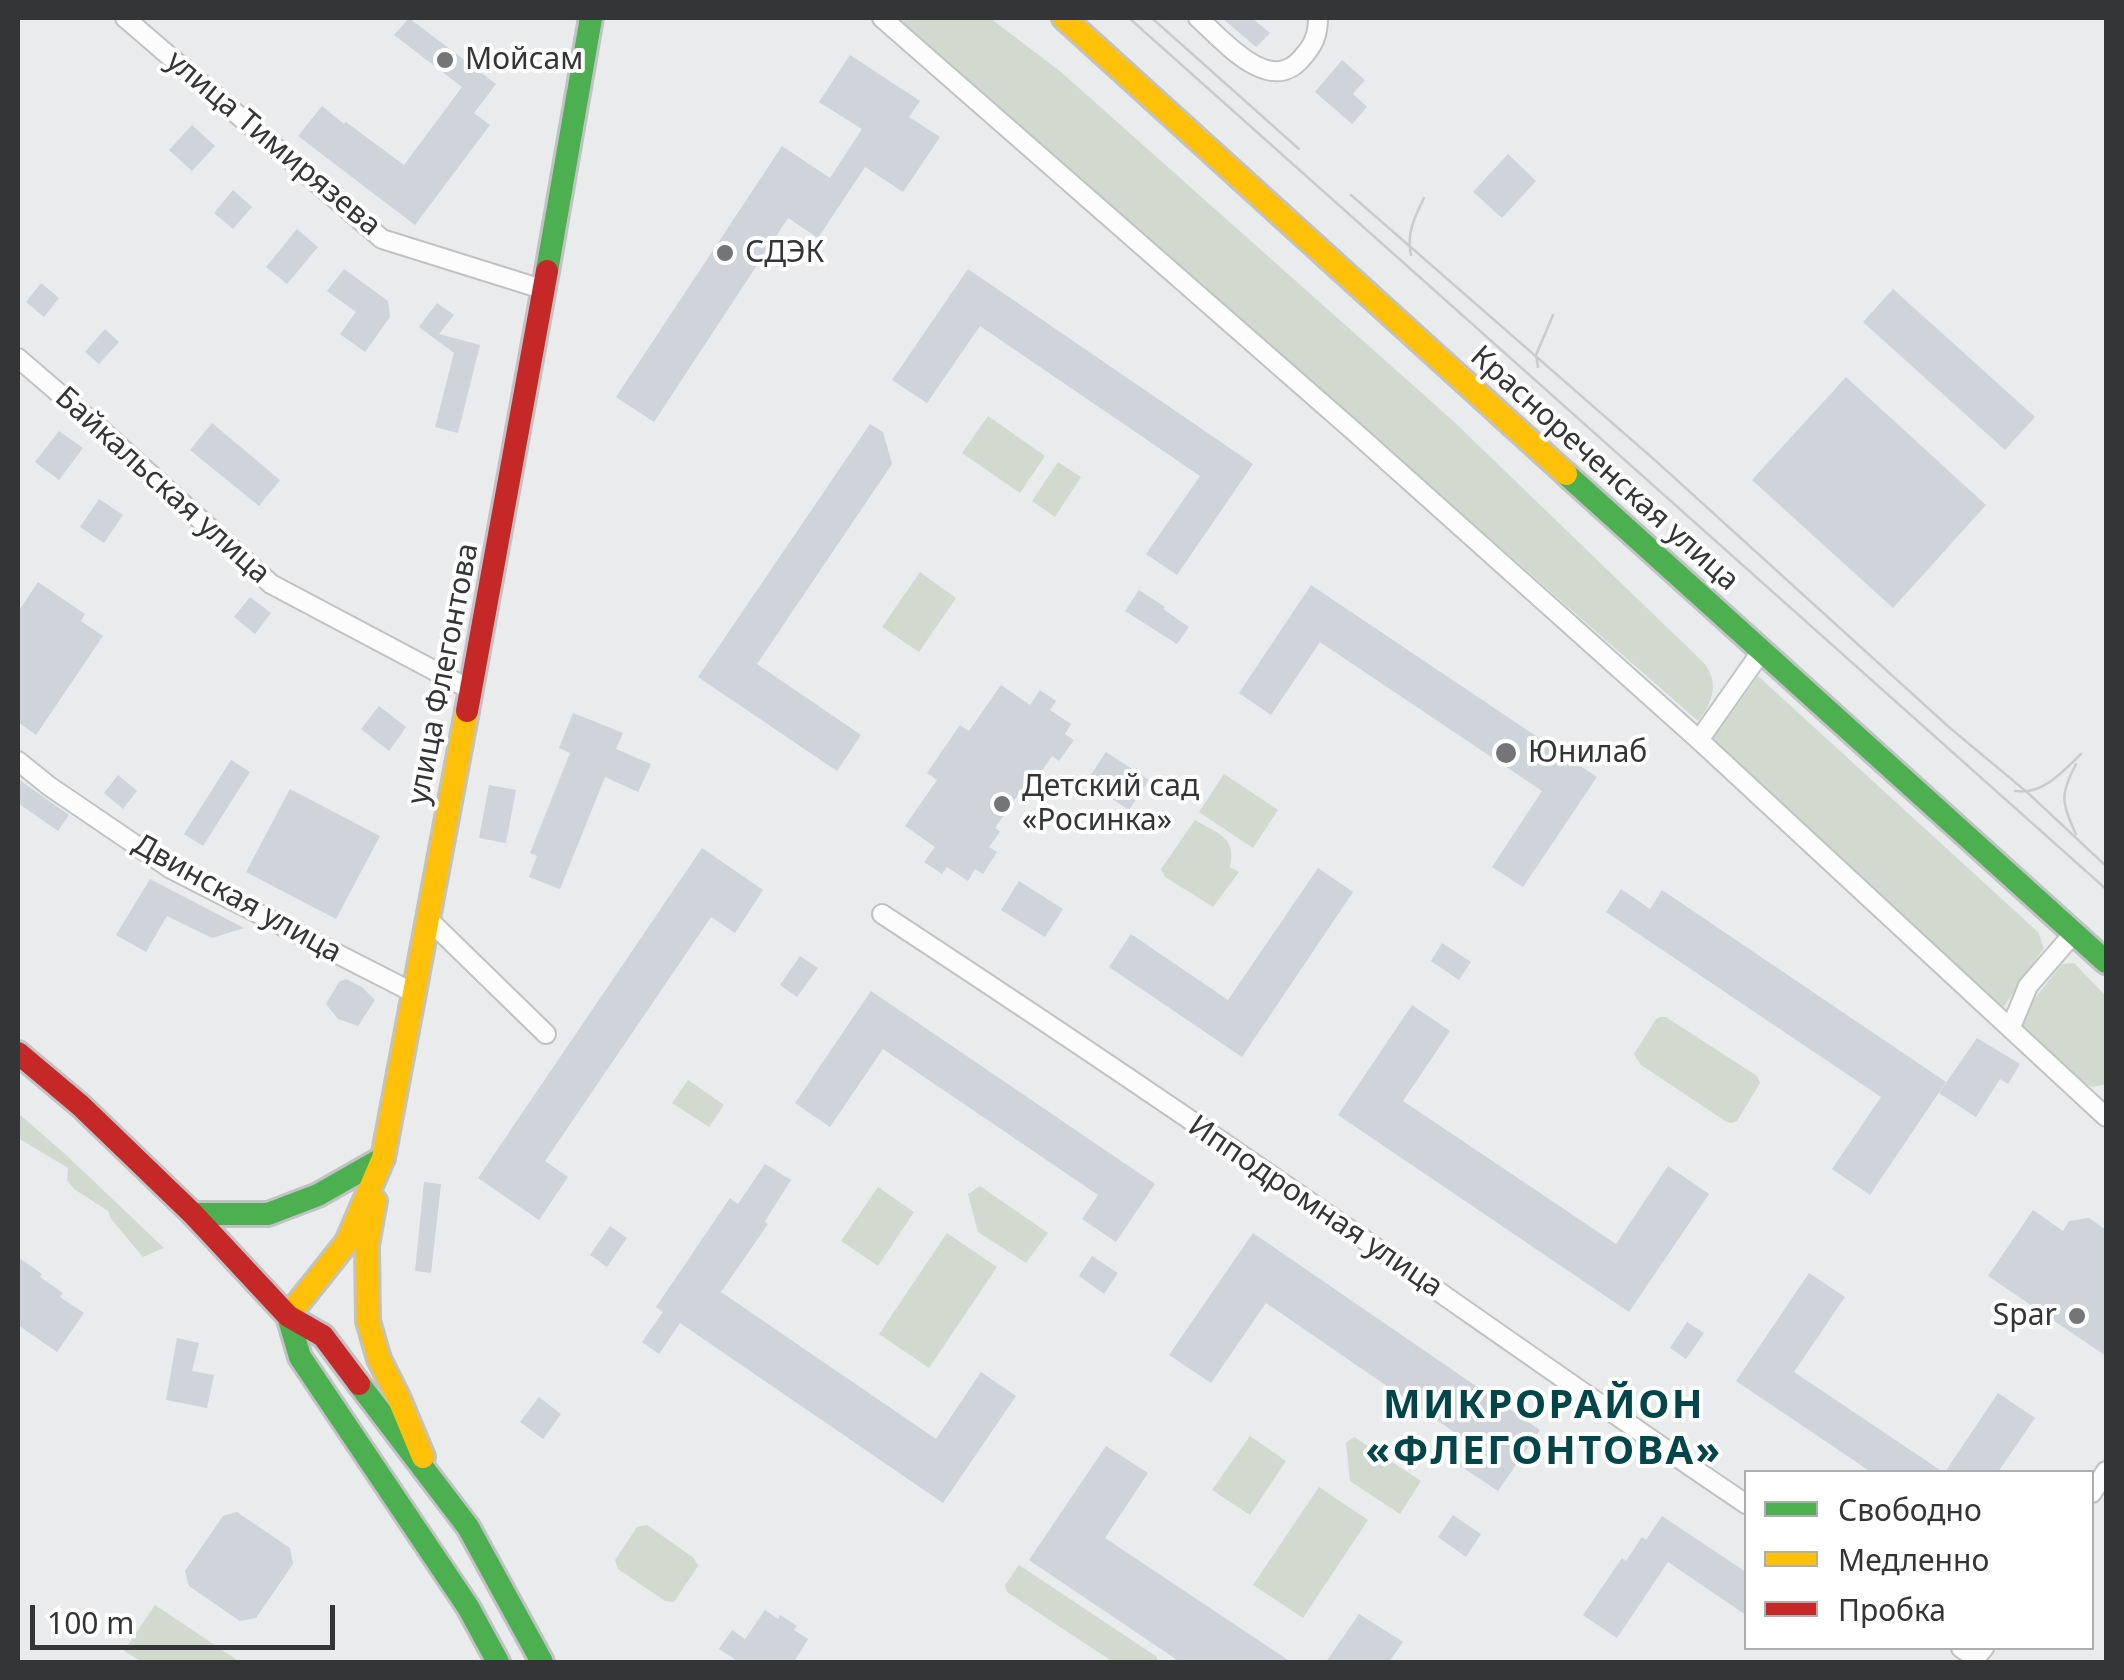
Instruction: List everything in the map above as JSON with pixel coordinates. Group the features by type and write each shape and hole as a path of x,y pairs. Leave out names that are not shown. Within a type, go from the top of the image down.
{"main road":[{"name":"улица Флегонтова","path":"288,1316 347,1242 383,1158 545,290 591,18"},
{"name":"Краснореченская улица","path":"1064,18 2106,962"},
{"path":"18,1054 80,1106 193,1214 288,1316 323,1336 468,1527 542,1662"},
{"path":"193,1214 268,1214 318,1195 383,1158"},
{"path":"383,1158 367,1245 368,1321 379,1359 417,1446 448,1500"},
{"path":"288,1316 300,1357 458,1592 498,1662"}],"street":[{"name":"улица Тимирязева","path":"125,18 382,239 545,290"},
{"path":"882,18 1698,740 2106,1117"},
{"path":"1198,18 1252,66 1274,71 1294,68 1314,44 1318,18"},
{"name":"Байкальская улица","path":"18,358 271,584 471,690"},
{"path":"1698,740 1761,652"},
{"name":"Двинская улица","path":"18,761 170,869 414,994"},
{"name":"Ипподромная улица","path":"882,914 1269,1174 1744,1503"},
{"path":"428,919 546,1034"},
{"path":"2011,1027 2028,986 2074,932"}],"shaded area":[{"path":"897,18 990,18 1061,72 1451,419 1703,662 1713,684 1708,707 1698,721"},
{"path":"988,416 1045,456 1020,493 962,453"},
{"path":"1058,462 1081,477 1055,517 1032,501"},
{"path":"920,572 956,598 919,652 882,627"},
{"path":"1758,676 2038,932 2044,948 2002,1009 1718,753 1714,737"},
{"path":"1224,774 1278,810 1253,848 1199,812"},
{"path":"1195,820 1224,838 1231,849 1230,867 1239,872 1213,907 1165,877 1161,869"},
{"path":"2074,963 2106,996 2106,1084 2092,1087 2022,1029 2020,1017 2062,964"},
{"path":"1660,1017 1666,1017 1757,1076 1760,1083 1737,1121 1725,1121 1641,1065 1634,1054"},
{"path":"688,1080 724,1105 709,1127 672,1103"},
{"path":"18,1113 164,1248 143,1257 108,1211 74,1189 67,1180 68,1168 18,1138"},
{"path":"980,1186 1048,1233 1026,1263 978,1232 968,1194"},
{"path":"878,1187 914,1212 878,1266 841,1241"},
{"path":"947,1233 997,1267 929,1368 879,1334"},
{"path":"1250,1436 1286,1461 1250,1515 1212,1490"},
{"path":"1354,1437 1421,1481 1400,1514 1350,1481 1346,1443"},
{"path":"1319,1487 1368,1520 1303,1618 1253,1585"},
{"path":"647,1525 694,1558 698,1566 674,1602 665,1601 618,1569 615,1560 637,1527"},
{"path":"1019,1565 1157,1657 1158,1662 1113,1662 1007,1592 1005,1585"},
{"path":"155,1605 240,1662 142,1662 124,1651"}],"building":[{"path":"409,18 496,84 474,113 490,125 415,225 298,136 322,106 404,165 462,87 394,35"},
{"path":"1222,18 1252,18 1270,33 1256,47"},
{"path":"850,55 920,101 909,117 940,137 903,192 865,167 818,238 788,218 654,422 616,397 782,146 830,178 862,129 819,102"},
{"path":"1342,60 1365,80 1353,94 1367,107 1352,124 1315,92"},
{"path":"192,125 215,146 192,171 169,150"},
{"path":"1508,154 1536,181 1502,218 1473,192"},
{"path":"233,190 252,207 233,229 214,213"},
{"path":"297,229 318,247 287,284 266,267"},
{"path":"344,269 388,301 390,317 365,352 340,334 356,312 327,291"},
{"path":"968,269 1253,464 1177,575 1146,554 1200,476 980,326 927,403 892,380"},
{"path":"41,283 59,298 44,317 26,302"},
{"path":"1893,289 2035,417 2005,450 1863,322"},
{"path":"437,303 454,315 439,334 480,345 458,433 435,427 454,353 419,327"},
{"path":"105,329 119,342 99,364 85,352"},
{"path":"1846,377 1986,505 1893,608 1752,480"},
{"path":"212,423 280,480 259,506 190,450"},
{"path":"870,424 883,432 892,464 757,664 861,735 837,771 698,677"},
{"path":"59,431 83,448 59,480 35,462"},
{"path":"99,499 123,515 104,543 80,527"},
{"path":"38,582 85,614 81,621 103,636 36,735 18,722 18,612"},
{"path":"1311,585 1597,777 1523,887 1492,867 1542,791 1320,642 1271,715 1239,693"},
{"path":"1139,590 1189,627 1177,644 1125,611"},
{"path":"250,597 271,613 255,634 234,617"},
{"path":"1001,685 1030,705 1040,690 1056,701 1050,710 1071,724 1065,734 1074,740 1059,761 1052,756 1041,772 1036,769 995,828 1000,832 989,847 997,852 983,874 975,869 968,881 947,867 942,874 924,862 935,847 905,826 937,780 927,773 960,725 969,731"},
{"path":"379,706 406,727 389,751 361,729"},
{"path":"573,713 623,733 616,749 651,764 638,792 605,777 560,889 529,877 537,856 530,853 570,753 559,748"},
{"path":"1106,752 1149,780 1129,810 1086,782"},
{"path":"231,760 250,772 203,846 184,834"},
{"path":"118,775 137,791 123,809 104,793"},
{"path":"18,779 69,815 58,831 18,803"},
{"path":"489,785 516,790 506,843 479,838"},
{"path":"290,789 380,836 336,919 246,872"},
{"path":"702,848 763,890 735,933 711,917 545,1161 568,1177 539,1220 478,1178"},
{"path":"1318,868 1353,892 1242,1057 1109,967 1131,934 1228,1000"},
{"path":"150,879 244,928 212,938 167,916 146,952 116,935"},
{"path":"1019,881 1063,909 1045,937 1001,910"},
{"path":"1621,889 1650,909 1662,890 1946,1082 1870,1195 1832,1169 1881,1097 1606,912"},
{"path":"1442,943 1471,962 1459,980 1431,961"},
{"path":"800,956 818,968 797,997 780,985"},
{"path":"346,979 375,1000 358,1026 338,1019 326,1004 339,982"},
{"path":"871,991 1155,1184 1116,1242 1082,1219 1098,1195 883,1049 830,1127 795,1103"},
{"path":"1412,1005 1450,1031 1403,1101 1616,1244 1668,1166 1709,1194 1629,1312 1338,1115"},
{"path":"1977,1038 2020,1064 2008,1084 2000,1079 1976,1117 1939,1093"},
{"path":"765,1164 791,1180 765,1221 768,1224 721,1292 936,1439 981,1372 1016,1396 943,1503 680,1323 659,1354 642,1342 663,1312 656,1307 730,1198 738,1204"},
{"path":"424,1182 441,1184 431,1273 415,1271"},
{"name":"Spar","path":"2033,1210 2063,1231 2069,1221 2089,1218 2106,1230 2106,1356 1988,1276"},
{"path":"610,1226 627,1238 607,1267 590,1255"},
{"path":"1253,1233 1540,1430 1498,1491 1459,1465 1473,1445 1266,1303 1211,1383 1169,1355"},
{"path":"1092,1256 1118,1273 1104,1294 1079,1276"},
{"path":"18,1257 63,1293 60,1297 84,1313 57,1352 18,1325"},
{"path":"1809,1273 1845,1297 1794,1372 1940,1470 1868,1470 1736,1381"},
{"path":"1687,1322 1704,1333 1686,1359 1670,1348"},
{"path":"177,1338 199,1343 192,1371 214,1375 207,1408 166,1400"},
{"path":"1998,1393 2035,1418 1999,1470 1946,1470"},
{"path":"539,1397 561,1414 543,1439 520,1422"},
{"path":"1106,1446 1148,1473 1105,1538 1291,1662 1180,1662 1029,1560"},
{"path":"237,1512 290,1548 293,1564 256,1618 240,1621 189,1586 185,1571 223,1516"},
{"path":"1453,1515 1481,1534 1466,1557 1438,1537"},
{"path":"1662,1516 1744,1571 1744,1614 1668,1562 1617,1638 1583,1615 1622,1558 1626,1561 1642,1537 1646,1540"},
{"path":"765,1610 797,1626 794,1630 808,1639 794,1662 739,1662 719,1649 732,1630 745,1639"},
{"path":"1359,1614 1403,1642 1389,1662 1326,1662"}],"tram line":[{"path":"1129,18 2106,889"},
{"path":"1153,19 1299,149"},
{"path":"1351,195 1657,462 2106,866"},
{"path":"1411,255 1411,232 1424,198"},
{"path":"1538,367 1536,355 1553,315"},
{"path":"2015,791 2043,786 2081,754"},
{"path":"2076,764 2064,799 2076,834"}],"traffic: fast":[{"path":"547,271 591,18"},
{"path":"1566,474 2106,962"},
{"path":"193,1214 268,1214 318,1195 383,1158"},
{"path":"288,1316 300,1357 468,1607 498,1662"},
{"path":"359,1384 468,1527 542,1662"}],"traffic: slow":[{"path":"1064,18 1566,474"},
{"path":"288,1316 347,1242 383,1158 467,711"},
{"path":"375,1201 367,1245 368,1321 379,1359 423,1457"}],"traffic: jam":[{"path":"467,711 547,271"},
{"path":"18,1053 81,1106 193,1214 288,1316 323,1336 359,1384"}],"place":[{"name":"Мойсам","path":"445,60"},
{"name":"СДЭК","path":"725,253"},
{"name":"Юнилаб","path":"1506,753"},
{"name":"Детский сад «Росинка»","path":"1002,804"},
{"name":"Spar","path":"2077,1316"}],"district":[{"name":"МИКРОРАЙОН «ФЛЕГОНТОВА»","path":"1544,1430"}]}
